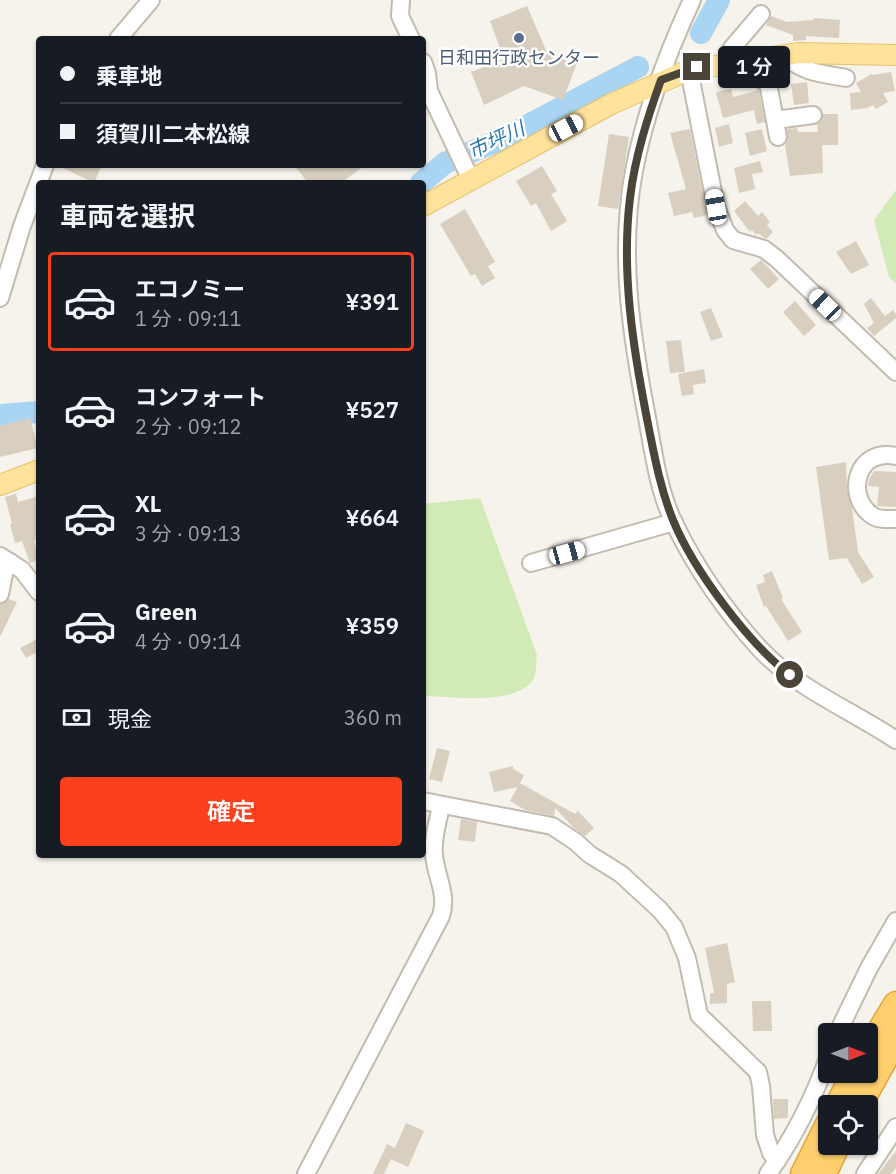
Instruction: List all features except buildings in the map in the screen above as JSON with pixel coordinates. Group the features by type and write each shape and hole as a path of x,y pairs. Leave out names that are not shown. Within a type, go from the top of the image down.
{"highway":[{"path":"878,1034 896,1004"},
{"path":"865,1095 896,1039"},
{"path":"803,1174 818,1144"},
{"path":"824,1174 833,1155"}],"main road":[{"path":"426,204 593,113 661,80 689,70 786,54 896,55"},
{"path":"0,485 36,471"}],"street":[{"path":"121,36 151,0"},
{"path":"401,0 400,16 410,36"},
{"path":"692,0 642,131 634,172 628,233 628,298 639,378 657,473 674,522 715,590 761,650 800,683 865,719 896,740"},
{"path":"761,14 732,48 732,62 768,83 778,137"},
{"path":"786,54 793,64 819,74 846,78"},
{"path":"426,70 429,91 471,180"},
{"path":"689,70 716,207 725,230 733,240 764,249 777,259 880,360 896,372"},
{"path":"775,120 813,115"},
{"path":"0,298 36,189"},
{"path":"896,456 881,454 866,462 860,471 858,484 861,501 870,514 875,518 896,519"},
{"path":"531,563 674,522"},
{"path":"5,559 21,570 36,588"},
{"path":"0,594 5,559"},
{"path":"426,802 441,807 552,826 589,854 621,874 660,909 674,927 687,958 699,1015 758,1072 765,1135 773,1168"},
{"path":"306,1174 441,916 443,895 435,867 433,849 441,807"},
{"path":"842,1023 869,968 896,921"},
{"path":"773,1168 803,1119 818,1082"},
{"path":"865,1174 896,1127"}],"green space":[{"path":"896,190 896,284 889,277 874,220"},
{"path":"480,498 537,655 535,676 526,687 514,693 483,698 426,696 426,504"}],"waterway":[{"name":"市坪川","path":"701,33 719,0"},
{"name":"市坪川","path":"425,180 445,163 500,140 638,67"},
{"name":"市坪川","path":"0,415 36,412"}],"place":[{"name":"日和田行政センター","path":"519,38"}],"route":[{"path":"697,67 661,80 642,131 630,200 628,233 628,298 631,327 657,473 674,522 693,557 736,620 761,650 790,675"}]}
